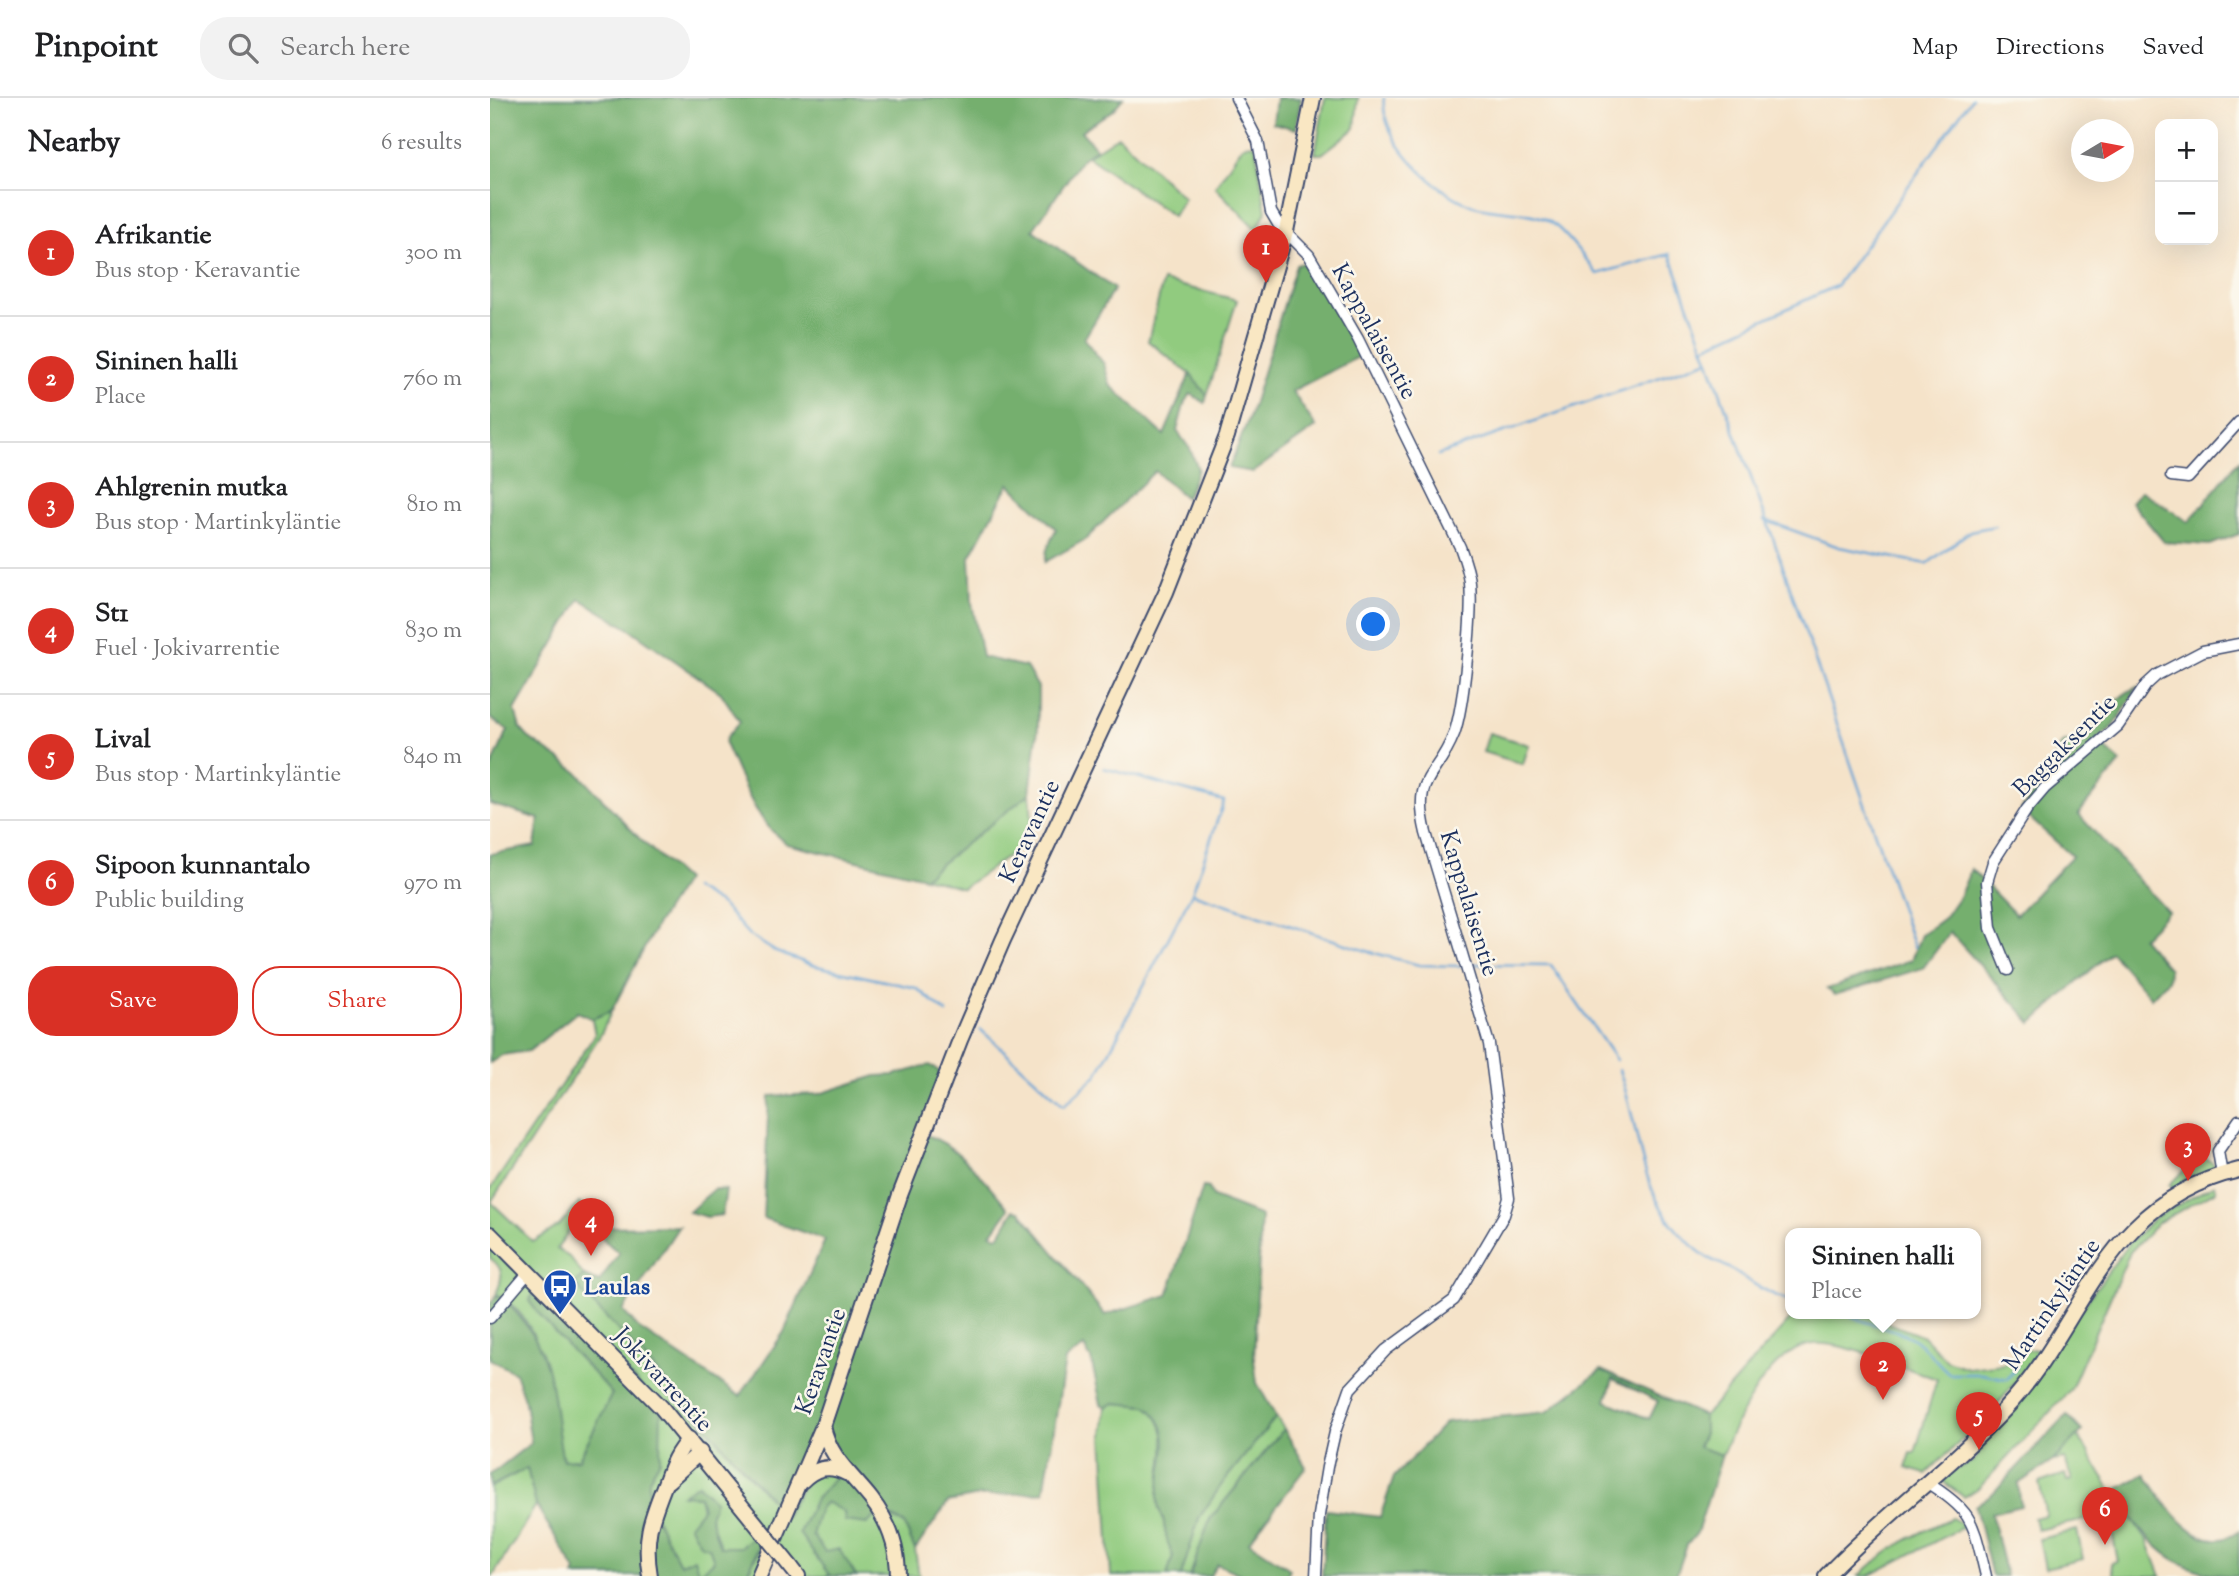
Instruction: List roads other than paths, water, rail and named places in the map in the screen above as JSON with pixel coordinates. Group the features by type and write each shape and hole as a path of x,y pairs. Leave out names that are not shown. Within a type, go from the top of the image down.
{"main road":[{"name":"Keravantie","path":"759,1576 823,1426 901,1195 960,1040 1009,928 1126,683 1199,510 1242,389 1286,232 1313,98"},
{"name":"Martinkyläntie","path":"1826,1576 1982,1432 2023,1388 2098,1270 2124,1238 2169,1200 2222,1175 2239,1170"},
{"name":"Jokivarrentie","path":"490,1234 689,1438 795,1572"},
{"path":"823,1426 827,1443 870,1499 887,1527 896,1555 898,1576"},
{"path":"650,1576 648,1529 652,1511 674,1458 689,1438"},
{"path":"664,1485 700,1452"},
{"path":"801,1482 811,1472 822,1468 849,1475"}],"street":[{"name":"Kappalaisentie","path":"1236,98 1258,141 1271,212 1309,255 1387,392 1460,547 1470,579 1470,612 1460,711 1453,736 1423,785 1421,804 1426,833 1489,1044 1509,1188 1504,1215 1454,1300 1386,1350 1350,1389 1329,1458 1320,1515 1316,1576"},
{"path":"2171,475 2189,478 2239,422"},
{"name":"Baggaksentie","path":"2008,970 1991,928 1987,881 1993,862 2027,810 2045,788 2118,726 2146,685 2157,675 2203,651 2239,644"},
{"path":"2222,1175 2218,1151 2239,1120"},
{"path":"490,1318 529,1272"},
{"path":"1926,1482 1968,1513 1974,1524 1986,1576"}],"waterway":[{"path":"1384,98 1390,130 1400,146 1426,176 1457,198 1471,205 1545,219 1566,236 1597,274 1670,254 1773,538 1914,947"},
{"path":"1704,347 1836,286 1972,98"},
{"path":"1438,455 1709,360"},
{"path":"1764,520 1839,547 1927,564 1970,531 1995,526"},
{"path":"980,1029 1064,1105 1097,1075 1192,893 1224,801 1104,768"},
{"path":"693,888 722,905 749,935 776,952 812,965 916,988 947,1013"},
{"path":"1192,893 1367,951 1419,965 1460,966"},
{"path":"1474,964 1551,965 1616,1060"},
{"path":"1619,1070 1646,1171 1654,1194 1666,1215 1682,1236 1705,1256 1785,1299"},
{"path":"1858,1319 1910,1337 1950,1374 1982,1374 2007,1379 2017,1367"}],"place":[{"name":"Afrikantie","path":"1266,283"},
{"name":"Ahlgrenin mutka","path":"2188,1181"},
{"name":"St1","path":"591,1256"},
{"name":"Laulas","path":"560,1316"},
{"name":"Sininen halli","path":"1883,1400"},
{"name":"Lival","path":"1979,1450"},
{"name":"Sipoon kunnantalo","path":"2105,1545"}]}
